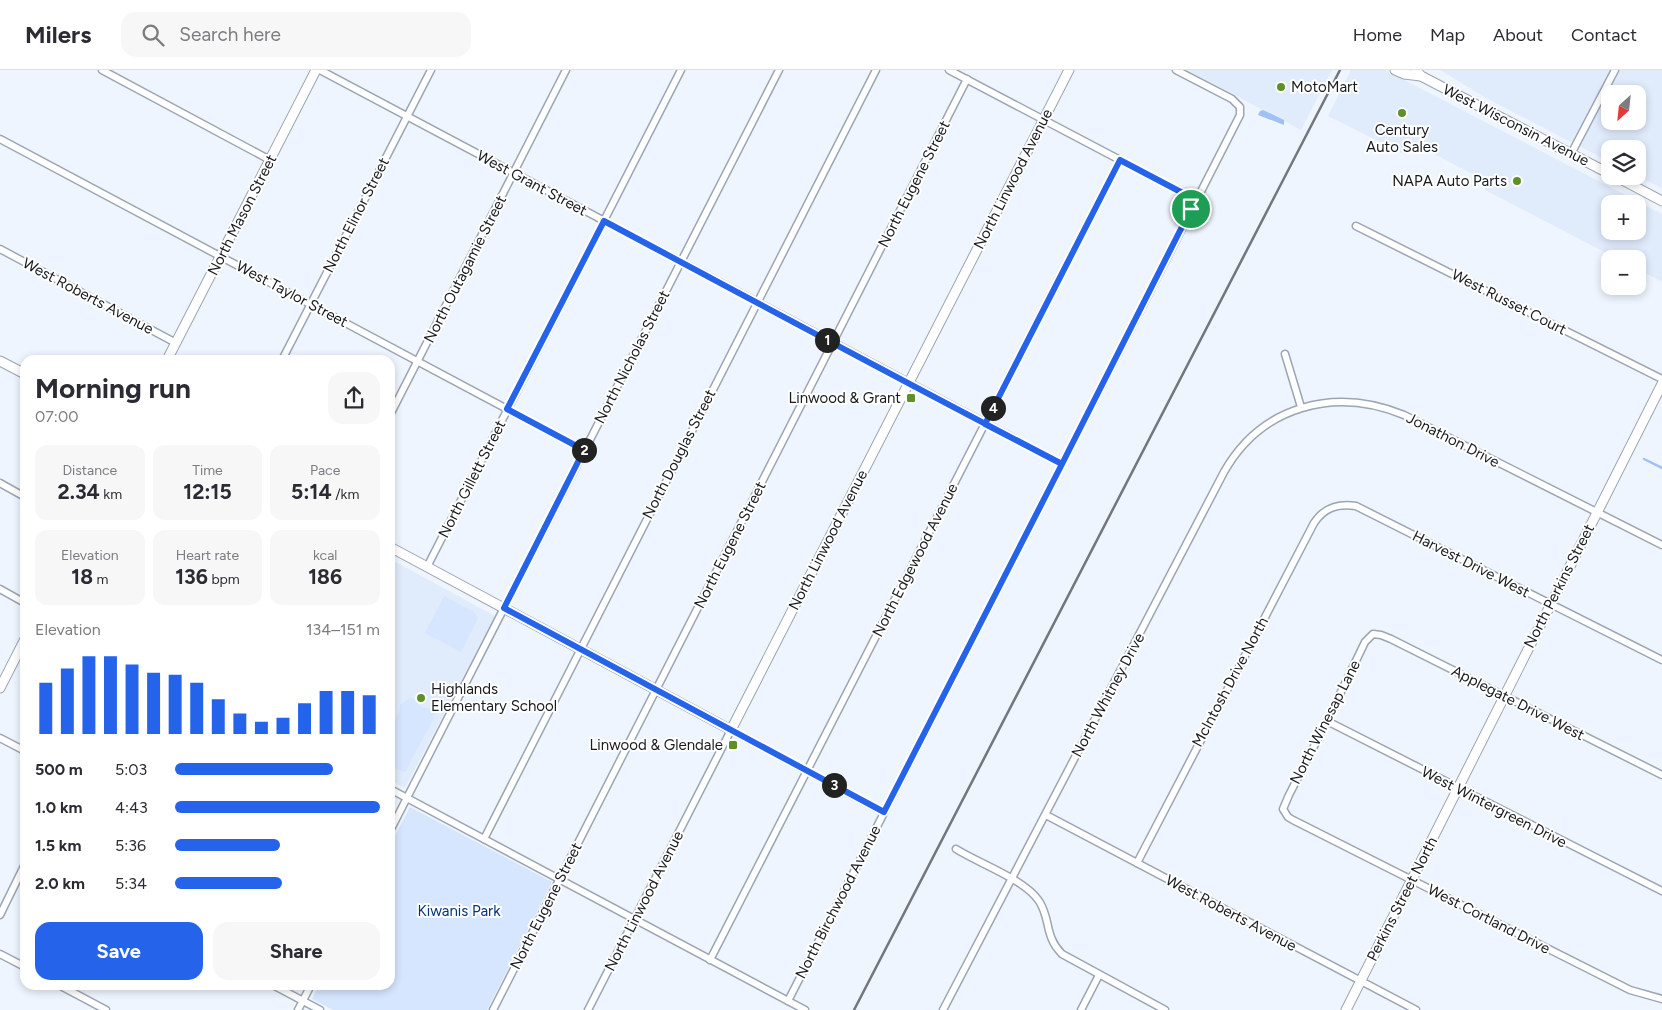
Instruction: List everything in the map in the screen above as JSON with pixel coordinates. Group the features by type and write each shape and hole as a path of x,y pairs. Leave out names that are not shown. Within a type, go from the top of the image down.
{"street":[{"path":"102,70 270,160"},
{"name":"North Mason Street","path":"170,355 316,70"},
{"name":"West Grant Street","path":"320,70 908,384 1062,464"},
{"name":"North Elinor Street","path":"285,355 431,70"},
{"name":"North Outagamie Street","path":"395,405 566,70"},
{"name":"North Gillett Street","path":"427,567 681,70"},
{"name":"North Nicholas Street","path":"395,821 778,70"},
{"name":"North Douglas Street","path":"484,839 876,70"},
{"path":"949,70 1196,200"},
{"name":"North Linwood Avenue","path":"588,1010 1069,70"},
{"name":"North Birchwood Avenue","path":"788,1001 1240,115 1240,107 1232,99 1176,70"},
{"name":"West Wisconsin Avenue","path":"1395,70 1404,74 1419,73 1601,169"},
{"path":"1571,154 1615,70"},
{"name":"North Eugene Street","path":"493,1010 967,79"},
{"name":"West Taylor Street","path":"0,139 584,450"},
{"name":"North Edgewood Avenue","path":"710,960 1120,160"},
{"path":"1632,185 1662,201"},
{"name":"West Russet Court","path":"1356,226 1662,379"},
{"name":"West Roberts Avenue","path":"0,249 176,343"},
{"path":"1285,354 1301,407"},
{"path":"0,361 20,371"},
{"name":"North Perkins Street","path":"1458,789 1662,384"},
{"name":"Jonathon Drive","path":"1301,407 1338,402 1367,404 1393,411 1662,545"},
{"name":"North Whitney Drive","path":"943,1010 1230,461 1245,442 1263,427 1282,415 1301,407"},
{"path":"0,483 20,494"},
{"name":"Harvest Drive West","path":"1331,507 1339,505 1356,506 1662,660"},
{"name":"McIntosh Drive North","path":"1137,863 1314,523 1323,512 1331,507"},
{"path":"395,550 884,812"},
{"path":"0,589 20,600"},
{"name":"Applegate Drive West","path":"1373,634 1381,634 1662,775"},
{"name":"North Winesap Lane","path":"1285,813 1283,808 1365,642 1373,634"},
{"path":"0,688 20,649"},
{"name":"West Wintergreen Drive","path":"1327,721 1662,891"},
{"path":"0,738 20,748"},
{"name":"Perkins Street North","path":"1346,1010 1458,789"},
{"path":"395,792 805,1010"},
{"name":"West Cortland Drive","path":"1285,813 1292,820 1630,990 1662,999"},
{"name":"West Roberts Avenue","path":"1046,815 1416,1010"},
{"path":"956,849 1030,891 1043,908 1049,935 1057,949 1068,958 1165,1010"},
{"path":"0,915 20,874"},
{"path":"0,954 20,964"},
{"path":"1081,1010 1099,975"},
{"path":"68,990 106,1010"},
{"path":"282,990 320,1010"},
{"path":"298,1010 308,990"}],"shaded area":[{"path":"1187,70 1332,70 1301,130"},
{"path":"1351,70 1385,70 1601,182 1601,185 1606,185 1625,195 1601,195 1601,240 1646,240 1646,206 1662,214 1662,282 1646,273 1646,250 1601,250 1485,190 1484,180 1413,143 1406,155 1328,116"},
{"path":"1440,70 1662,70 1662,188 1646,180 1646,140 1601,140 1601,157 1486,98"},
{"name":"Highlands Elementary School","path":"395,562 495,616 405,788 395,783"}],"green space":[{"path":"444,596 474,612 478,618 461,652 425,633"},
{"path":"411,697 421,707 432,709 435,715 429,730 404,772 395,768 395,720 400,710 400,705"},
{"name":"Kiwanis Park","path":"410,807 552,882 487,1010 333,1010 312,999 316,990 395,990 395,836"}],"water":[{"path":"1263,110 1284,120 1284,125 1258,115"}],"waterway":[{"path":"1644,459 1662,468"}],"railway":[{"path":"854,1010 1340,70"}],"place":[{"name":"MotoMart","path":"1281,87"},
{"name":"Century Auto Sales","path":"1402,113"},
{"name":"NAPA Auto Parts","path":"1517,181"},
{"name":"Linwood & Grant","path":"911,398"},
{"name":"Highlands Elementary School","path":"421,698"},
{"name":"Linwood & Glendale","path":"733,745"}],"route":[{"path":"1191,209 1062,464 1019,442 908,384 604,221 507,409 584,450 504,608 884,812 1062,464 985,424 1120,160 1196,200 1191,209"}]}
